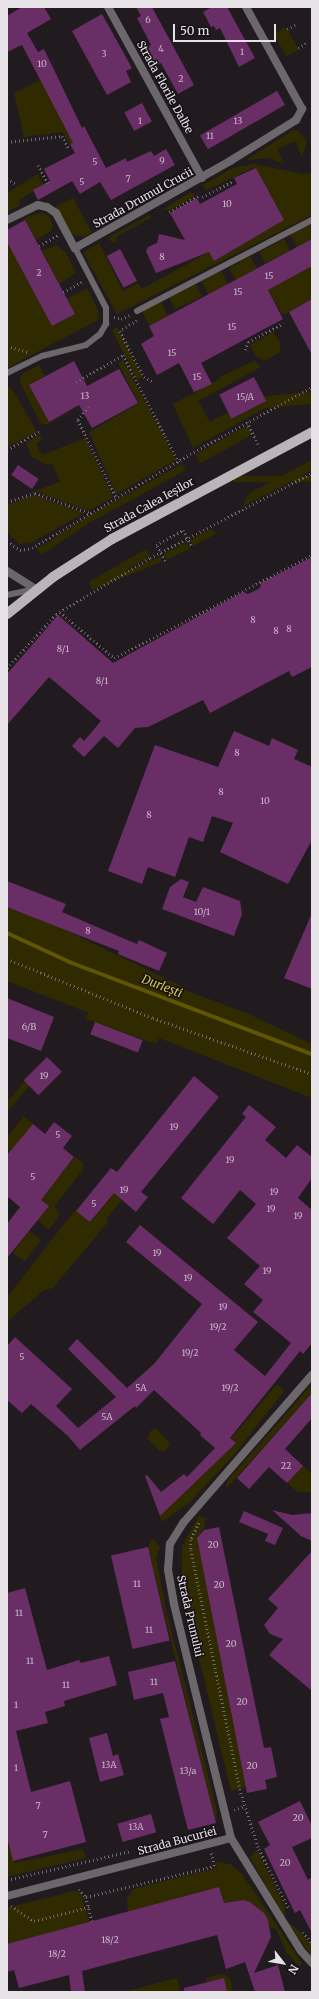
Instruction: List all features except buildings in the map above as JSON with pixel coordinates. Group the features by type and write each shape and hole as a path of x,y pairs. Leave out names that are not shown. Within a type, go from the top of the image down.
{"main road":[{"name":"Strada Calea Ieșilor","path":"7,614 36,589 112,539 312,432"}],"street":[{"name":"Strada Florile Dalbe","path":"108,7 202,178"},
{"name":"Strada Drumul Crucii","path":"75,248 202,178 301,115 302,109 246,7"},
{"path":"7,220 38,205 47,207 56,213 75,248"},
{"path":"7,571 36,589"},
{"name":"Strada Prunului","path":"231,1838 227,1813 174,1604 168,1570 170,1544 184,1522 312,1375"},
{"name":"Strada Bucuriei","path":"7,1896 231,1838 301,1951 312,1963"}],"lane":[{"path":"137,312 312,220"},
{"path":"7,373 42,356 86,345 95,341 106,324 107,316 75,248"},
{"path":"7,596 36,589"}],"path":[{"path":"287,29 297,24"},
{"path":"298,48 306,43"},
{"path":"7,142 62,136 68,147"},
{"path":"38,165 48,183"},
{"path":"7,179 15,183"},
{"path":"169,212 233,181"},
{"path":"57,227 63,241"},
{"path":"39,246 60,234"},
{"path":"64,292 84,281 81,274"},
{"path":"107,316 121,319 137,312"},
{"path":"139,320 120,331 144,377 152,380"},
{"path":"245,350 248,342 283,323"},
{"path":"7,346 42,356"},
{"path":"76,382 123,355 179,462"},
{"path":"7,541 20,550 32,548 116,497 247,422 312,387"},
{"path":"89,407 78,420 116,497"},
{"path":"247,422 265,457"},
{"path":"7,450 40,431"},
{"path":"7,668 60,612 160,552 312,473"},
{"path":"7,502 35,493 90,513"},
{"path":"165,561 156,545 183,530 192,546"},
{"path":"60,612 114,658 312,555"},
{"path":"7,959 153,1018 312,1074"},
{"path":"202,1516 191,1540 191,1550 244,1806 259,1849 292,1915"},
{"path":"227,1813 244,1806"},
{"path":"86,1897 214,1866 208,1844"},
{"path":"7,1880 135,1850"},
{"path":"76,1888 83,1892 86,1897 92,1921"},
{"path":"8,1905 16,1903"},
{"path":"8,1905 34,1921 88,1907"},
{"path":"300,1927 312,1943"}],"shaded area":[{"path":"286,27 299,50 286,57 274,34"},
{"path":"40,80 73,143 70,145 63,132 24,137 14,93"},
{"path":"293,130 298,131 307,142 302,157 295,141 277,149 284,164 268,158 246,160"},
{"path":"254,164 304,174 312,173 312,215 117,314 84,254 86,251 99,243 123,291 138,283 142,289 209,252 214,261 284,220 255,167 206,190 203,185 233,168"},
{"path":"38,174 43,185 19,200 19,206 7,212 7,193"},
{"path":"191,192 195,196 169,211 167,209 160,211"},
{"path":"73,198 92,233 83,237 71,234 56,206"},
{"path":"39,213 49,215 53,226 51,231 36,240 24,218"},
{"path":"149,215 152,217 116,237 117,241 112,243 109,237"},
{"path":"310,225 312,240 297,247 290,234"},
{"path":"284,239 290,251 265,263 259,252"},
{"path":"7,242 52,326 75,314 67,299 87,288 98,310 99,317 96,321 7,368"},
{"path":"56,245 66,253 76,273 59,284 42,251"},
{"path":"250,256 257,268 236,280 229,268"},
{"path":"312,266 312,299 283,315 268,290"},
{"path":"221,271 228,284 209,295 202,281"},
{"path":"196,284 202,297 175,309 169,297"},
{"path":"161,302 168,316 150,326 142,312"},
{"path":"117,327 142,377 137,380 112,330"},
{"path":"273,332 280,342 280,352 265,361 256,356 250,345"},
{"path":"123,360 176,460 116,494 89,432 139,403 118,363"},
{"path":"254,361 261,367 198,401 210,422 228,412 232,419 266,401 269,406 193,448 173,404 220,379 220,377"},
{"path":"39,365 45,376 29,385 49,422 87,404 46,425 40,423 20,382 22,374"},
{"path":"7,386 13,390 37,432 7,447"},
{"path":"311,392 312,404 244,410 243,398"},
{"path":"247,426 252,435 200,463 195,455"},
{"path":"39,434 42,438 37,443 38,451 45,454 85,438 113,497 89,511 35,491 60,482 52,463 47,465 32,457 26,443"},
{"path":"312,460 312,470 242,507 248,495 253,491"},
{"path":"182,464 186,470 89,523 41,555 37,549 88,516"},
{"path":"234,476 312,476 312,482 234,482"},
{"path":"34,495 84,513 33,542 19,544 7,532 7,505"},
{"path":"211,529 217,533 193,546 190,540"},
{"path":"187,542 190,548 167,560 164,554"},
{"path":"146,549 150,556 93,589 89,582"},
{"path":"160,557 162,562 92,590 90,585"},
{"path":"7,907 57,926 183,987 182,989 249,1014 312,1044 312,1098 159,1038 156,1044 84,1018 89,1013 7,981"},
{"path":"25,1081 30,1085 7,1112 7,1102"},
{"path":"24,1116 33,1124 9,1153 7,1137"},
{"path":"75,1157 83,1163 84,1168 54,1207 60,1214 49,1230 38,1220 49,1206 41,1200"},
{"path":"100,1182 122,1200 106,1219 108,1222 53,1288 44,1290 7,1322 7,1297 75,1210 91,1222 111,1197 97,1185"},
{"path":"29,1231 41,1240 25,1262 13,1253"},
{"path":"277,1384 284,1391 233,1456 190,1502 162,1522 160,1516 236,1443 231,1439"},
{"path":"312,1384 312,1393 225,1490 228,1480"},
{"path":"152,1429 156,1429 170,1443 165,1452 159,1451 147,1438"},
{"path":"303,1466 312,1474 312,1492 298,1492 287,1483"},
{"path":"199,1516 206,1518 204,1528 197,1538 246,1787 231,1791 182,1588 182,1546"},
{"path":"153,1538 160,1548 156,1558 166,1609 217,1811 216,1823 148,1547"},
{"path":"7,1837 14,1863 83,1849 86,1858 7,1877"},
{"path":"257,1850 285,1907 285,1919 250,1857"},
{"path":"216,1862 230,1864 242,1874 302,1963 300,1967 287,1953 275,1928 271,1928 264,1913 250,1902 243,1900 224,1903 219,1887 128,1912 127,1899 133,1889 217,1868"},
{"path":"73,1891 80,1892 90,1922 9,1944 7,1908"},
{"path":"285,1919 300,1932 312,1946 312,1957"},
{"path":"222,1974 230,1978 233,1992 227,1992 223,1978 206,1982 206,1978"},
{"path":"177,1978 180,1990 170,1992 123,1992"}],"waterway":[{"name":"Durlești","path":"7,933 72,963 312,1054"}]}
